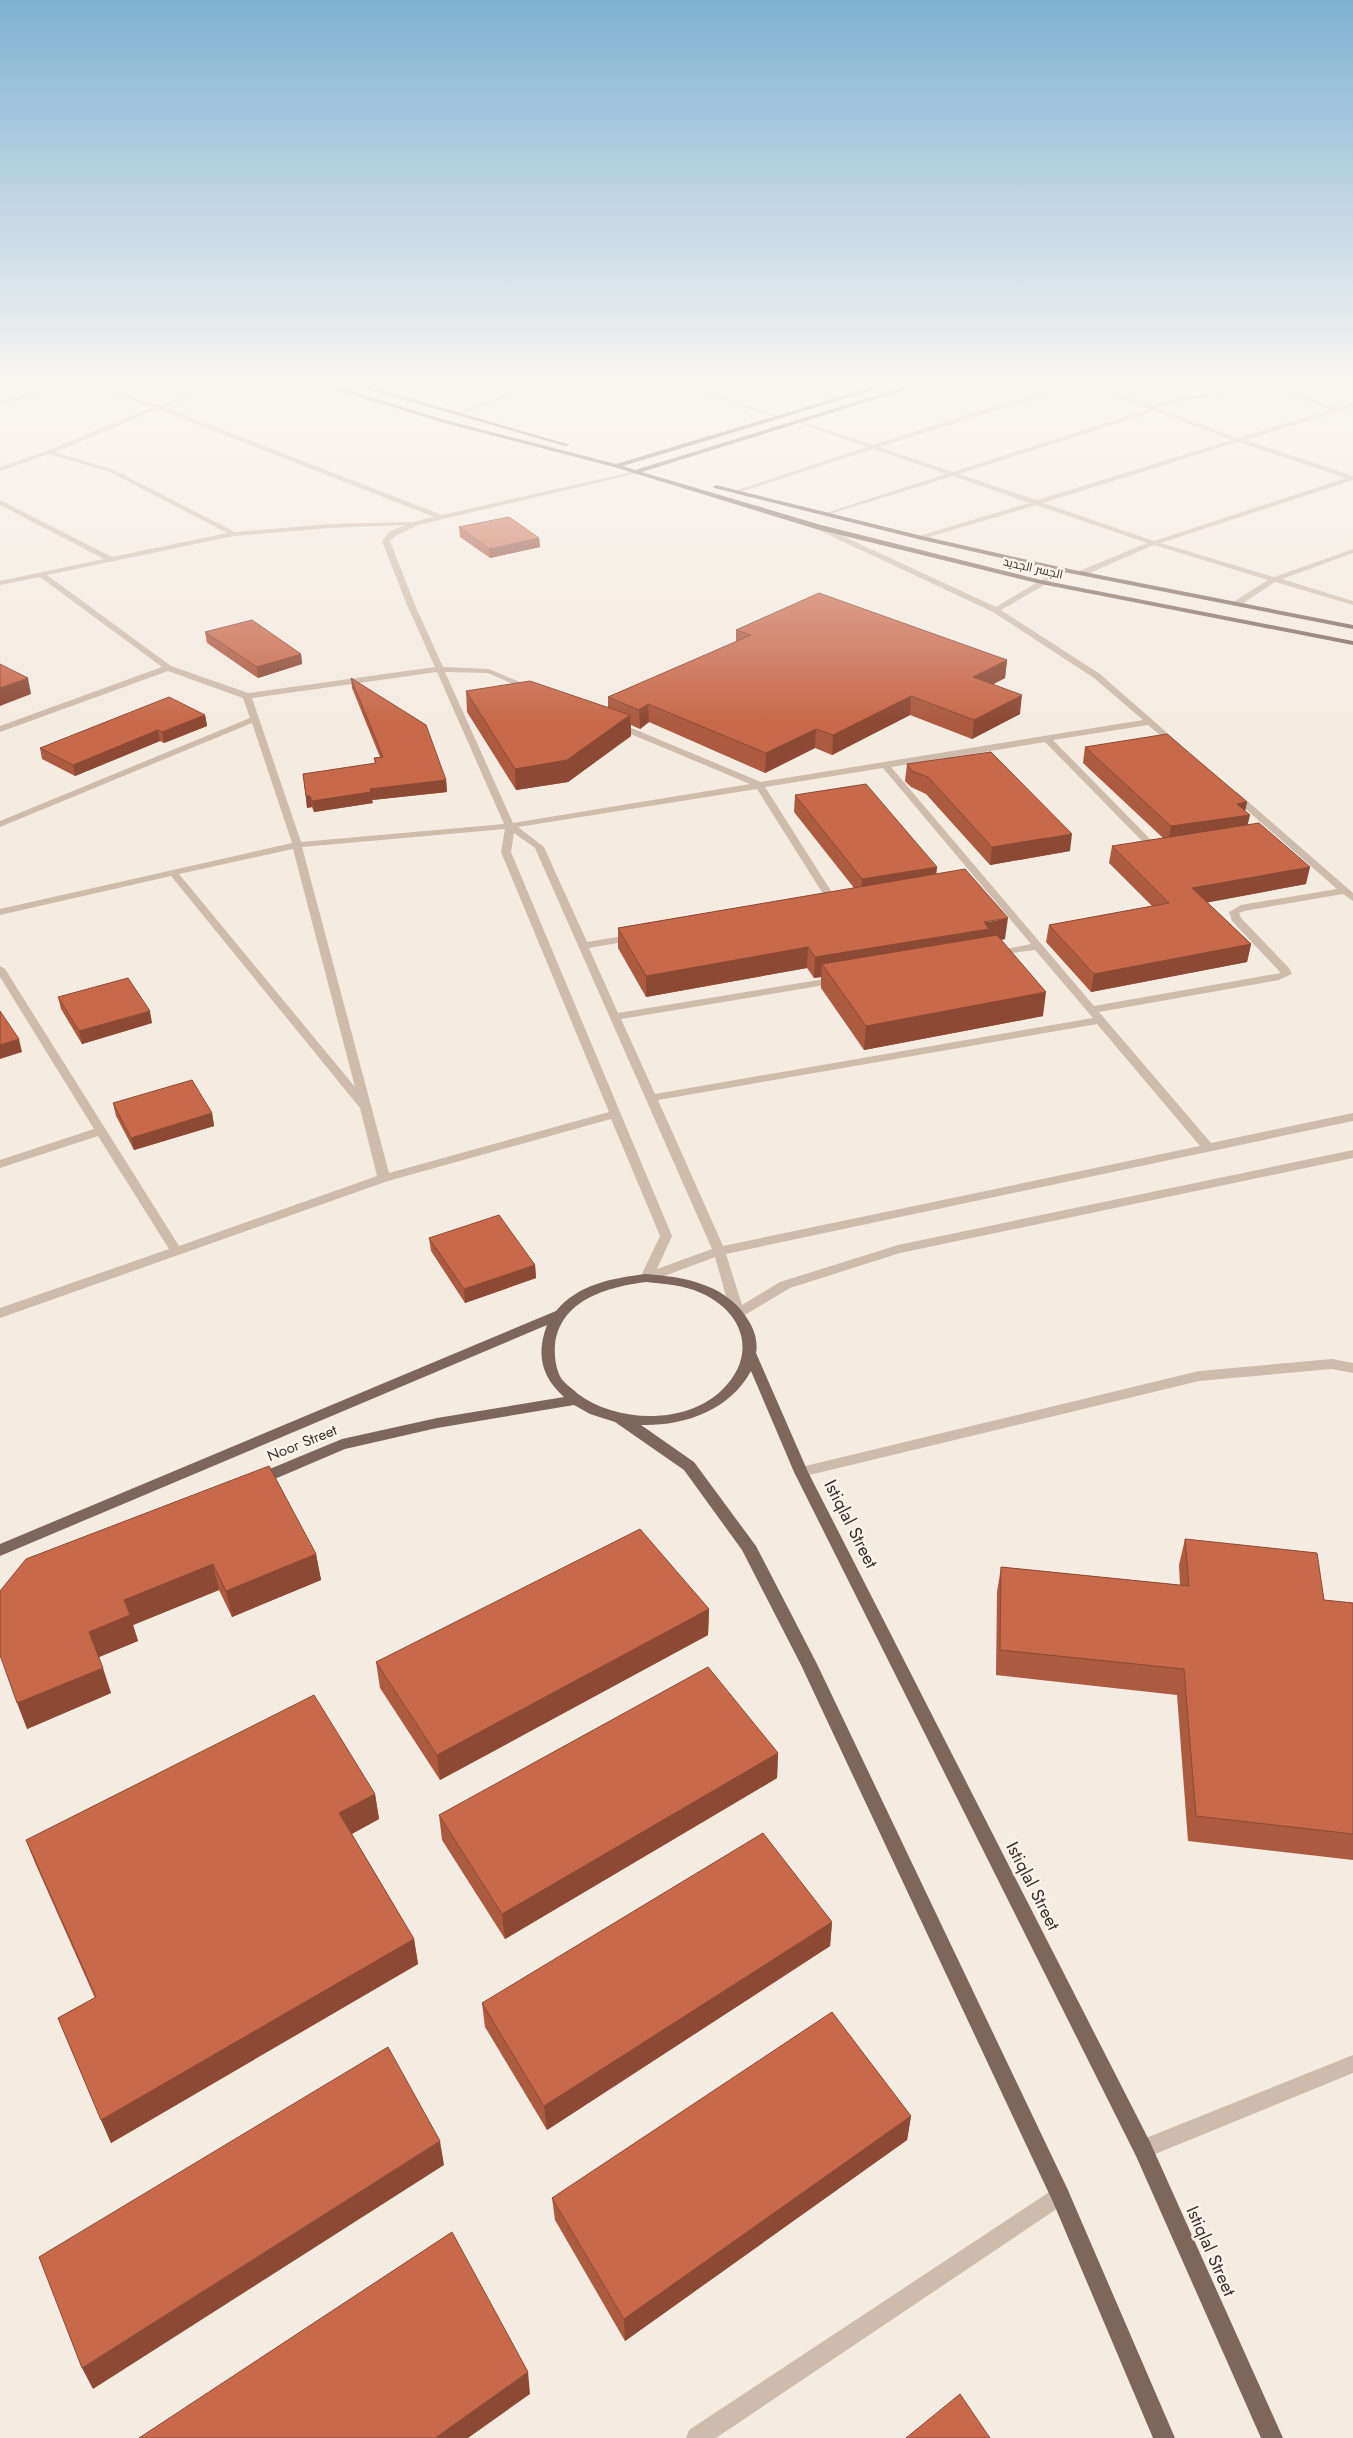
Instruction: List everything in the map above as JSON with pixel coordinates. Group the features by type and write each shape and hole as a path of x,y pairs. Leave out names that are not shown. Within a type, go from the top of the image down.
{"main road":[{"name":"الجسر الجديد","path":"709,494 819,526 1041,582 1353,644"},
{"name":"الجسر الجديد","path":"742,494 922,538 1064,570 1353,626"},
{"path":"646,1278 674,1280 699,1287 721,1298 738,1314 746,1327 751,1341 751,1356 741,1379 720,1399 690,1414 656,1420 620,1418 596,1411 576,1400 556,1382 547,1360 548,1336 559,1315 576,1300 596,1289 620,1281 646,1278"},
{"name":"Noor Street","path":"0,1550 559,1315"},
{"name":"Istiqlal Street","path":"751,1356 801,1472 1142,2149 1272,2438"},
{"name":"Noor Street","path":"243,1486 342,1444 437,1423 576,1400"},
{"path":"620,1418 689,1466 748,1546 809,1664 1060,2195 1164,2438"}],"street":[{"path":"156,494 234,534"},
{"path":"381,494 441,517"},
{"path":"541,494 416,523 392,534 386,542 510,826 539,847 719,1251 738,1314 785,1285 898,1249 1353,1154"},
{"path":"828,514 891,494"},
{"path":"1008,494 1154,543 1353,603"},
{"path":"922,538 1064,494"},
{"path":"1082,573 1154,543 1305,494"},
{"path":"0,502 112,560"},
{"path":"0,583 234,534 330,526 416,523"},
{"path":"819,526 996,610 1096,676 1186,752"},
{"path":"1236,604 1275,579 1353,551"},
{"path":"996,610 1064,570"},
{"path":"42,575 168,668 247,696 440,669 489,672 543,694"},
{"path":"0,729 168,668"},
{"path":"247,696 298,845 384,1178"},
{"path":"0,824 255,719"},
{"path":"606,721 759,785 834,905"},
{"path":"0,912 298,845 510,826 1149,722"},
{"path":"1046,738 1147,841 1156,847 1175,846"},
{"path":"885,765 978,881 1038,946 1208,1148"},
{"path":"1229,789 1350,895"},
{"path":"510,826 506,852 666,1236 646,1278"},
{"path":"1261,835 1280,832"},
{"path":"173,873 366,1108"},
{"path":"1092,1010 1287,974 1236,920 1234,912 1241,908 1350,895"},
{"path":"583,946 641,936"},
{"path":"979,956 1038,946"},
{"path":"0,969 176,1252"},
{"path":"615,1017 851,978"},
{"path":"650,1098 1100,1020"},
{"path":"0,1314 384,1178 615,1114"},
{"path":"646,1278 719,1251 1353,1117"},
{"path":"0,1164 101,1131"},
{"path":"801,1472 1199,1376 1332,1364 1353,1368"},
{"path":"1142,2149 1353,2064"},
{"path":"697,2438 1060,2195"}],"building":[{"path":"509,517 539,538 489,549 459,527"},
{"path":"819,593 1007,660 973,677 1022,695 974,720 911,696 833,735 816,729 766,753 648,704 639,710 608,697 751,635 736,630"},
{"path":"252,620 301,654 257,667 205,632"},
{"path":"0,664 28,678 0,688"},
{"path":"351,678 426,725 446,780 370,789 371,792 312,801 310,796 306,796 303,774 376,763 374,758 383,757"},
{"path":"530,681 630,715 567,760 515,769 466,691"},
{"path":"169,697 205,715 162,732 158,730 73,765 40,748"},
{"path":"1167,734 1247,802 1237,804 1250,815 1171,826 1085,747"},
{"path":"991,752 1072,834 992,847 928,777 912,771 907,764"},
{"path":"866,784 937,867 862,879 795,795"},
{"path":"1259,823 1310,867 1192,888 1251,944 1094,974 1049,925 1169,903 1112,846"},
{"path":"965,869 1008,918 984,922 989,929 815,957 808,947 646,976 618,928"},
{"path":"997,935 1046,992 866,1026 822,964"},
{"path":"128,978 150,1011 79,1031 58,997"},
{"path":"0,1011 19,1039 0,1045"},
{"path":"192,1080 212,1113 131,1138 113,1103"},
{"path":"499,1215 535,1265 464,1289 429,1238"},
{"path":"269,1466 316,1554 226,1591 213,1564 124,1600 130,1615 89,1632 103,1668 17,1703 0,1655 0,1591 26,1559"},
{"path":"640,1529 709,1609 437,1755 376,1662"},
{"path":"1185,1539 1317,1553 1324,1600 1353,1603 1353,1834 1196,1816 1184,1669 1000,1650 1001,1567 1189,1586"},
{"path":"708,1667 778,1753 502,1914 439,1815"},
{"path":"314,1695 375,1794 339,1813 414,1939 101,2120 58,2018 96,1997 26,1840"},
{"path":"763,1833 832,1922 544,2106 482,2003"},
{"path":"832,2012 911,2116 624,2319 552,2198"},
{"path":"388,2047 440,2141 82,2368 39,2257"},
{"path":"452,2232 528,2372 435,2438 139,2438"},
{"path":"960,2394 990,2438 906,2438"}]}
